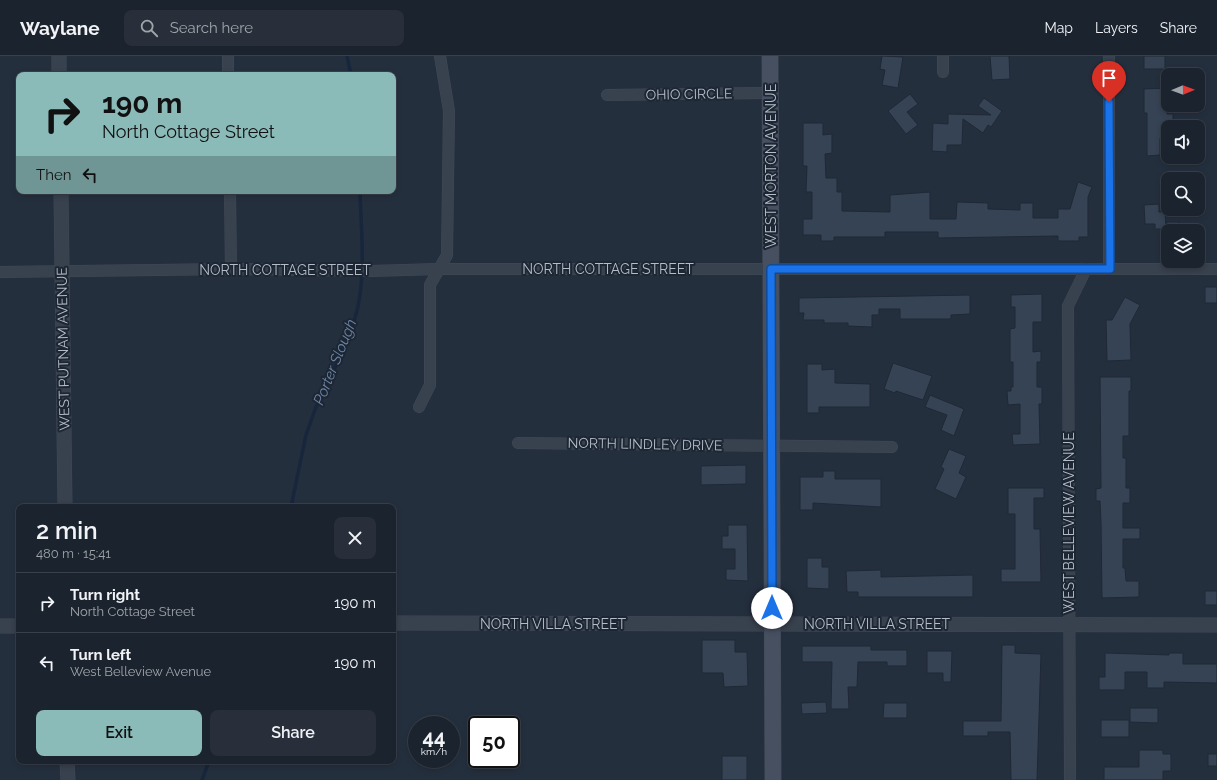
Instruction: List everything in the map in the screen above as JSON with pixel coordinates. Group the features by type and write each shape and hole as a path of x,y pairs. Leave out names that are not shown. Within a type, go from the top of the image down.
{"main road":[{"name":"WEST MORTON AVENUE","path":"770,56 773,780"}],"street":[{"path":"59,56 59,72"},
{"path":"228,56 228,72"},
{"path":"418,407 430,384 430,285 447,255 449,111 440,56"},
{"path":"943,56 943,72"},
{"path":"1109,56 1110,269"},
{"name":"OHIO CIRCLE","path":"607,95 771,92"},
{"name":"WEST PUTNAM AVENUE","path":"61,194 66,504"},
{"path":"230,194 231,269"},
{"name":"NORTH COTTAGE STREET","path":"0,272 231,269 371,271 438,269 1217,269"},
{"name":"WEST BELLEVIEW AVENUE","path":"1070,780 1068,306 1086,269"},
{"name":"NORTH LINDLEY DRIVE","path":"518,442 892,447"},
{"name":"NORTH VILLA STREET","path":"396,623 1217,625"},
{"path":"0,626 16,626"},
{"path":"67,764 68,780"}],"building":[{"path":"882,56 903,57 898,88 882,85 885,70 880,69"},
{"path":"990,56 1009,56 1010,79 992,80"},
{"path":"1144,56 1165,56 1165,68 1144,69"},
{"path":"1161,88 1161,112 1173,114 1173,120 1161,120 1160,155 1147,156 1147,113 1144,113 1144,89"},
{"path":"910,94 918,104 907,112 918,125 906,134 888,111"},
{"path":"984,98 1002,111 991,127 988,125 983,133 963,119 962,145 947,145 947,152 932,151 933,123 948,124 948,114 991,115 978,106"},
{"path":"803,123 823,123 823,135 832,134 832,153 825,154 826,178 837,178 837,192 842,192 842,211 890,212 890,195 930,192 930,219 956,219 957,202 988,203 988,209 1020,210 1020,203 1033,203 1033,218 1058,218 1058,209 1070,209 1078,182 1092,187 1088,197 1088,237 1079,237 1079,241 1058,241 1058,236 938,238 938,232 885,232 885,237 834,237 834,241 821,241 821,235 803,235 803,219 812,219 812,192 806,192 807,166 803,166"},
{"path":"1159,204 1159,212 1161,212 1161,216 1165,216 1166,224 1161,224 1161,229 1155,229 1155,224 1145,224 1144,205"},
{"path":"1167,222 1179,222 1179,224 1167,224"},
{"path":"1205,287 1217,287 1217,303 1205,303"},
{"path":"1042,294 1042,322 1033,322 1033,352 1041,351 1041,362 1037,362 1037,387 1042,387 1042,404 1039,404 1040,444 1013,445 1012,434 1020,434 1020,404 1008,405 1007,391 1011,391 1011,387 1013,387 1013,362 1010,362 1010,329 1015,328 1015,307 1011,307 1011,295"},
{"path":"970,295 970,314 951,315 951,319 900,319 900,309 879,309 879,315 872,315 872,327 848,326 848,323 824,323 824,320 803,320 804,313 799,313 799,298"},
{"path":"1125,297 1140,305 1130,324 1131,360 1107,361 1106,320 1112,320"},
{"path":"893,363 932,376 923,400 896,391 895,393 884,389"},
{"path":"807,364 822,364 822,370 835,369 835,383 870,384 870,407 819,407 819,413 807,413"},
{"path":"1100,377 1131,377 1131,391 1129,391 1129,436 1123,436 1123,458 1126,458 1126,488 1130,488 1130,503 1123,503 1123,528 1140,528 1140,539 1123,539 1123,568 1125,568 1126,581 1139,581 1139,597 1102,598 1100,501 1096,501 1096,489 1101,488"},
{"path":"930,395 964,409 954,436 941,430 947,415 925,407"},
{"path":"949,449 966,456 959,473 966,477 956,499 935,489 944,469 941,467"},
{"path":"746,465 746,484 701,485 701,466"},
{"path":"823,471 835,471 835,479 881,479 881,507 813,503 813,510 800,510 800,477 823,477"},
{"path":"1008,488 1044,488 1044,498 1034,498 1034,529 1040,529 1041,582 1001,582 1001,569 1015,569 1015,514 1008,514"},
{"path":"728,525 747,525 748,581 726,580 726,569 735,569 735,549 722,549 722,536 728,536"},
{"path":"807,558 822,558 822,567 829,567 829,589 807,588"},
{"path":"881,570 881,577 973,575 973,597 858,597 858,592 847,592 846,571"},
{"path":"1205,591 1217,591 1217,605 1205,605"},
{"path":"702,640 735,640 735,652 747,652 748,686 724,687 723,673 702,673"},
{"path":"1002,645 1015,645 1015,653 1041,654 1037,780 1011,780 1010,732 988,732 988,736 963,736 963,721 1001,721"},
{"path":"802,646 871,646 871,650 907,650 907,666 887,666 887,662 858,662 857,687 848,687 849,709 831,709 832,662 802,662"},
{"path":"927,651 952,651 951,682 943,682 943,673 927,673"},
{"path":"1105,653 1169,655 1169,653 1183,653 1183,664 1217,664 1217,683 1164,682 1164,688 1147,688 1147,672 1125,672 1125,690 1099,690 1099,677 1105,677"},
{"path":"826,702 827,713 802,714 801,703"},
{"path":"884,703 907,703 907,718 883,718"},
{"path":"1130,708 1158,708 1158,723 1130,722"},
{"path":"1101,720 1129,720 1129,737 1101,737"},
{"path":"1139,750 1163,750 1163,754 1171,754 1171,771 1163,771 1163,780 1104,780 1104,767 1139,767"},
{"path":"1208,754 1217,754 1217,766 1208,766"},
{"path":"722,756 747,756 747,780 722,780"}],"waterway":[{"name":"Porter Slough","path":"347,56 350,72"},
{"name":"Porter Slough","path":"292,504 306,435 316,407 322,397 325,386 330,380 339,354 355,319 359,302 362,264 360,194"},
{"name":"Porter Slough","path":"202,780 208,764"}],"route":[{"path":"772,608 771,269 1110,269 1109,102"}]}
